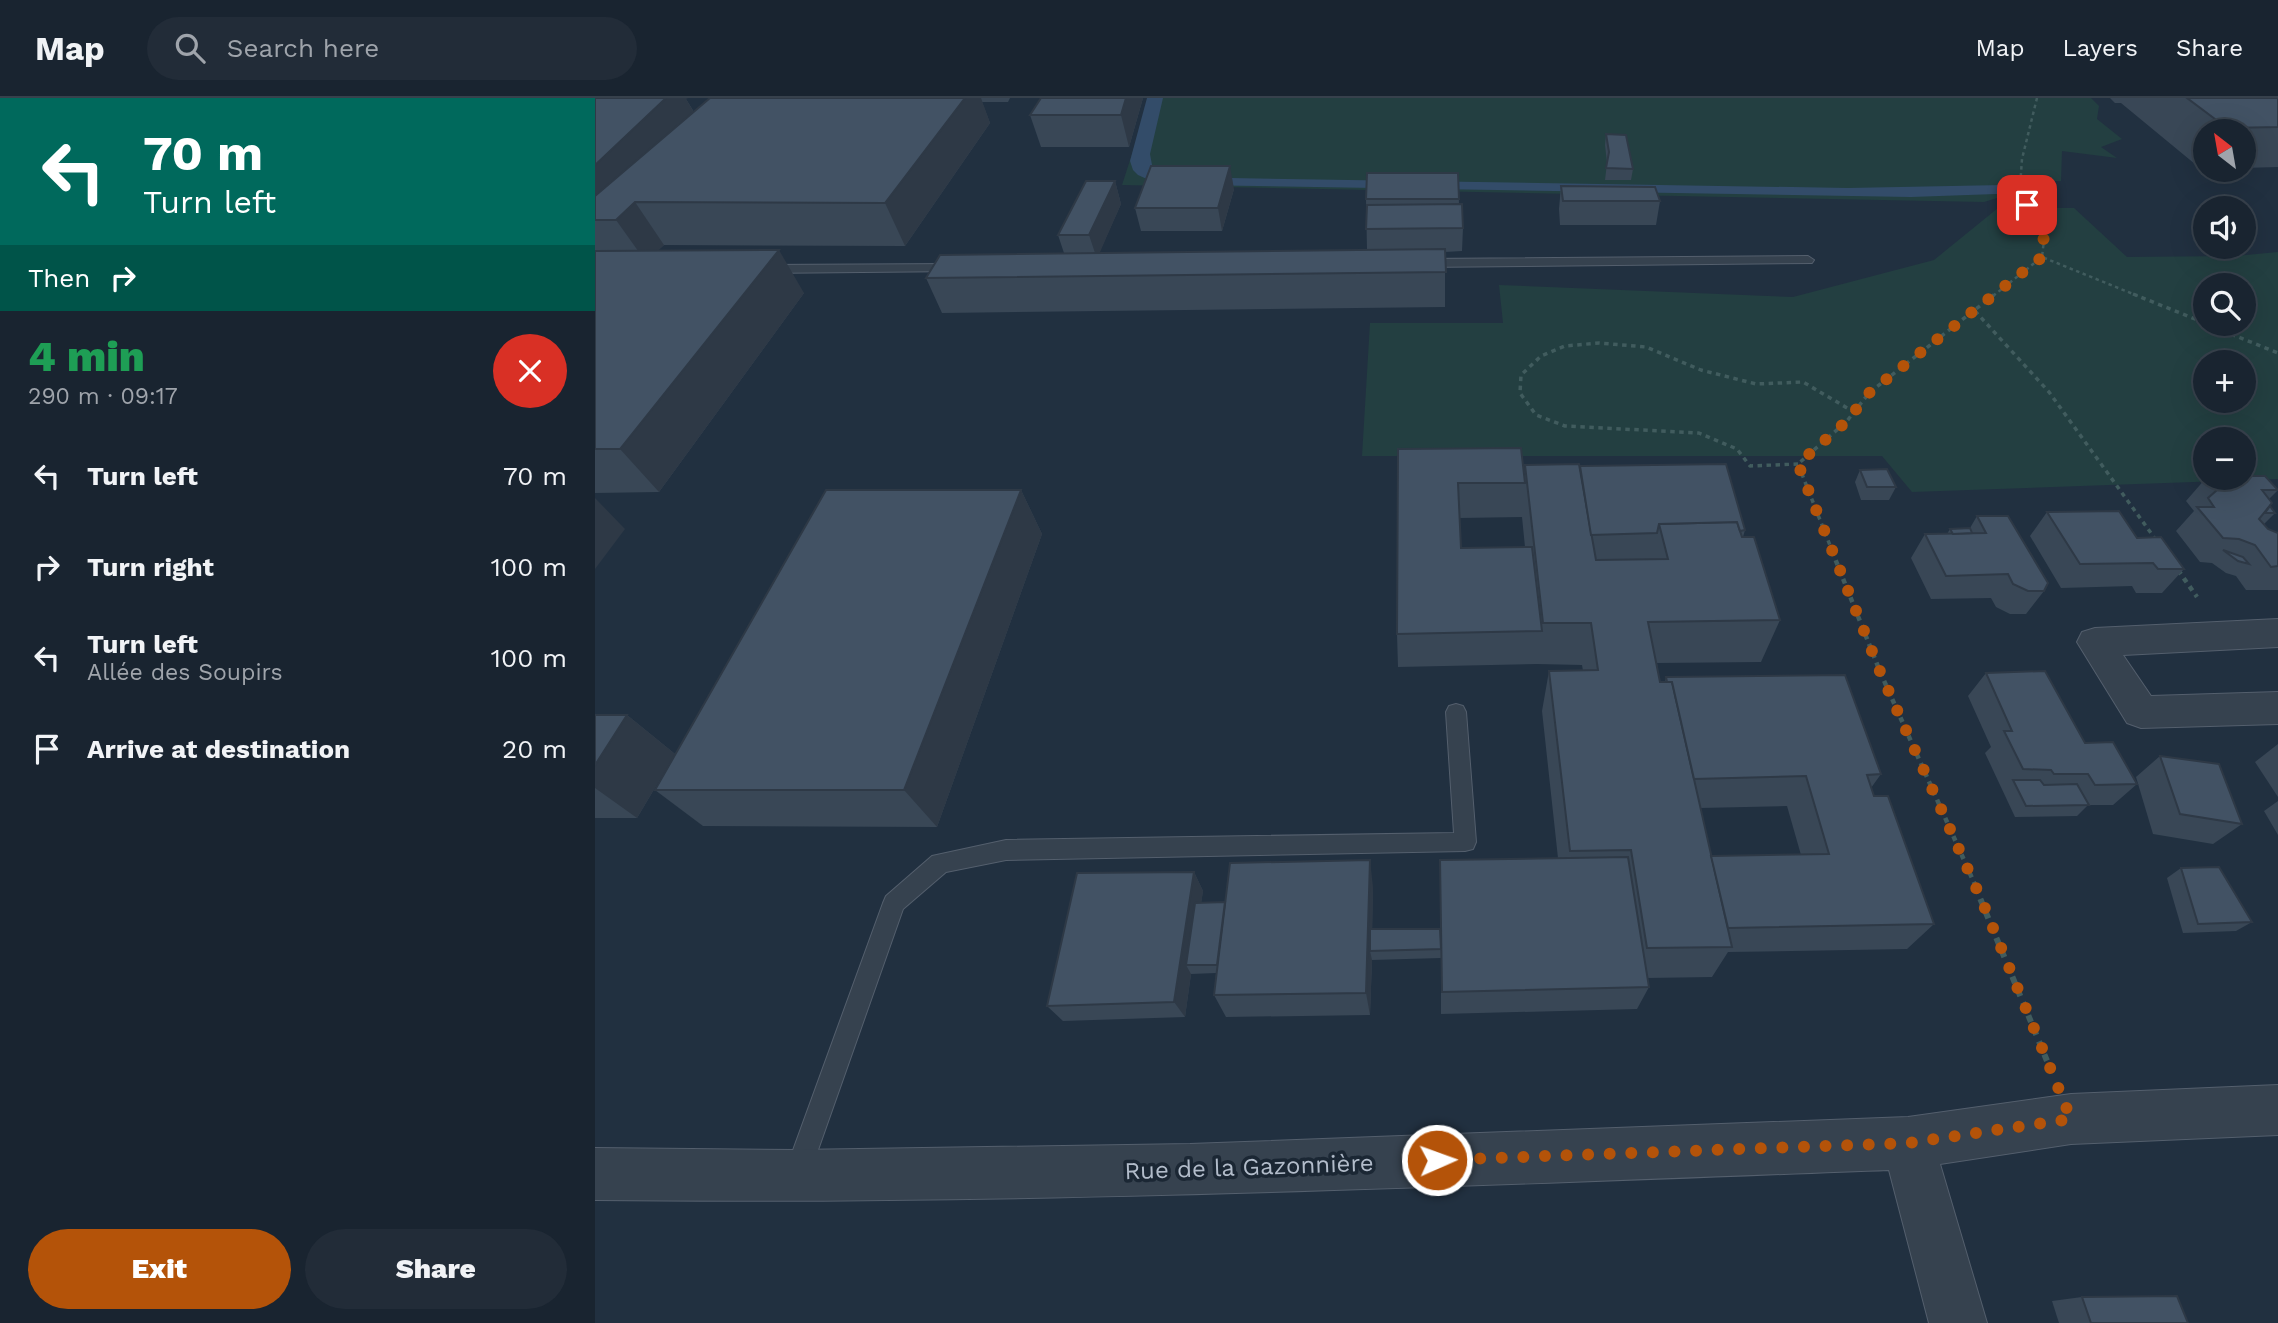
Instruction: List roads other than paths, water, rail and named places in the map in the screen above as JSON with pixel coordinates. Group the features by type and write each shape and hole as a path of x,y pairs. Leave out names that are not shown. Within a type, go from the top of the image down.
{"street":[{"path":"2278,633 2095,642 2141,712 2278,708"},
{"name":"Rue de la Gazonnière","path":"595,1174 796,1176 1190,1170 1908,1143 2071,1119 2278,1110"},
{"path":"1908,1143 1958,1323"}],"lane":[{"path":"1404,264 1808,260"},
{"path":"748,270 972,267"},
{"path":"796,1176 894,903 940,863 1006,850 1465,842 1456,712"}],"water":[{"path":"1147,98 1163,98 1150,154 1152,165 1160,171 1230,178 1848,188 2003,185 2014,186 2015,196 1996,194 1911,197 1193,185 1149,180 1133,170 1130,161"}]}
